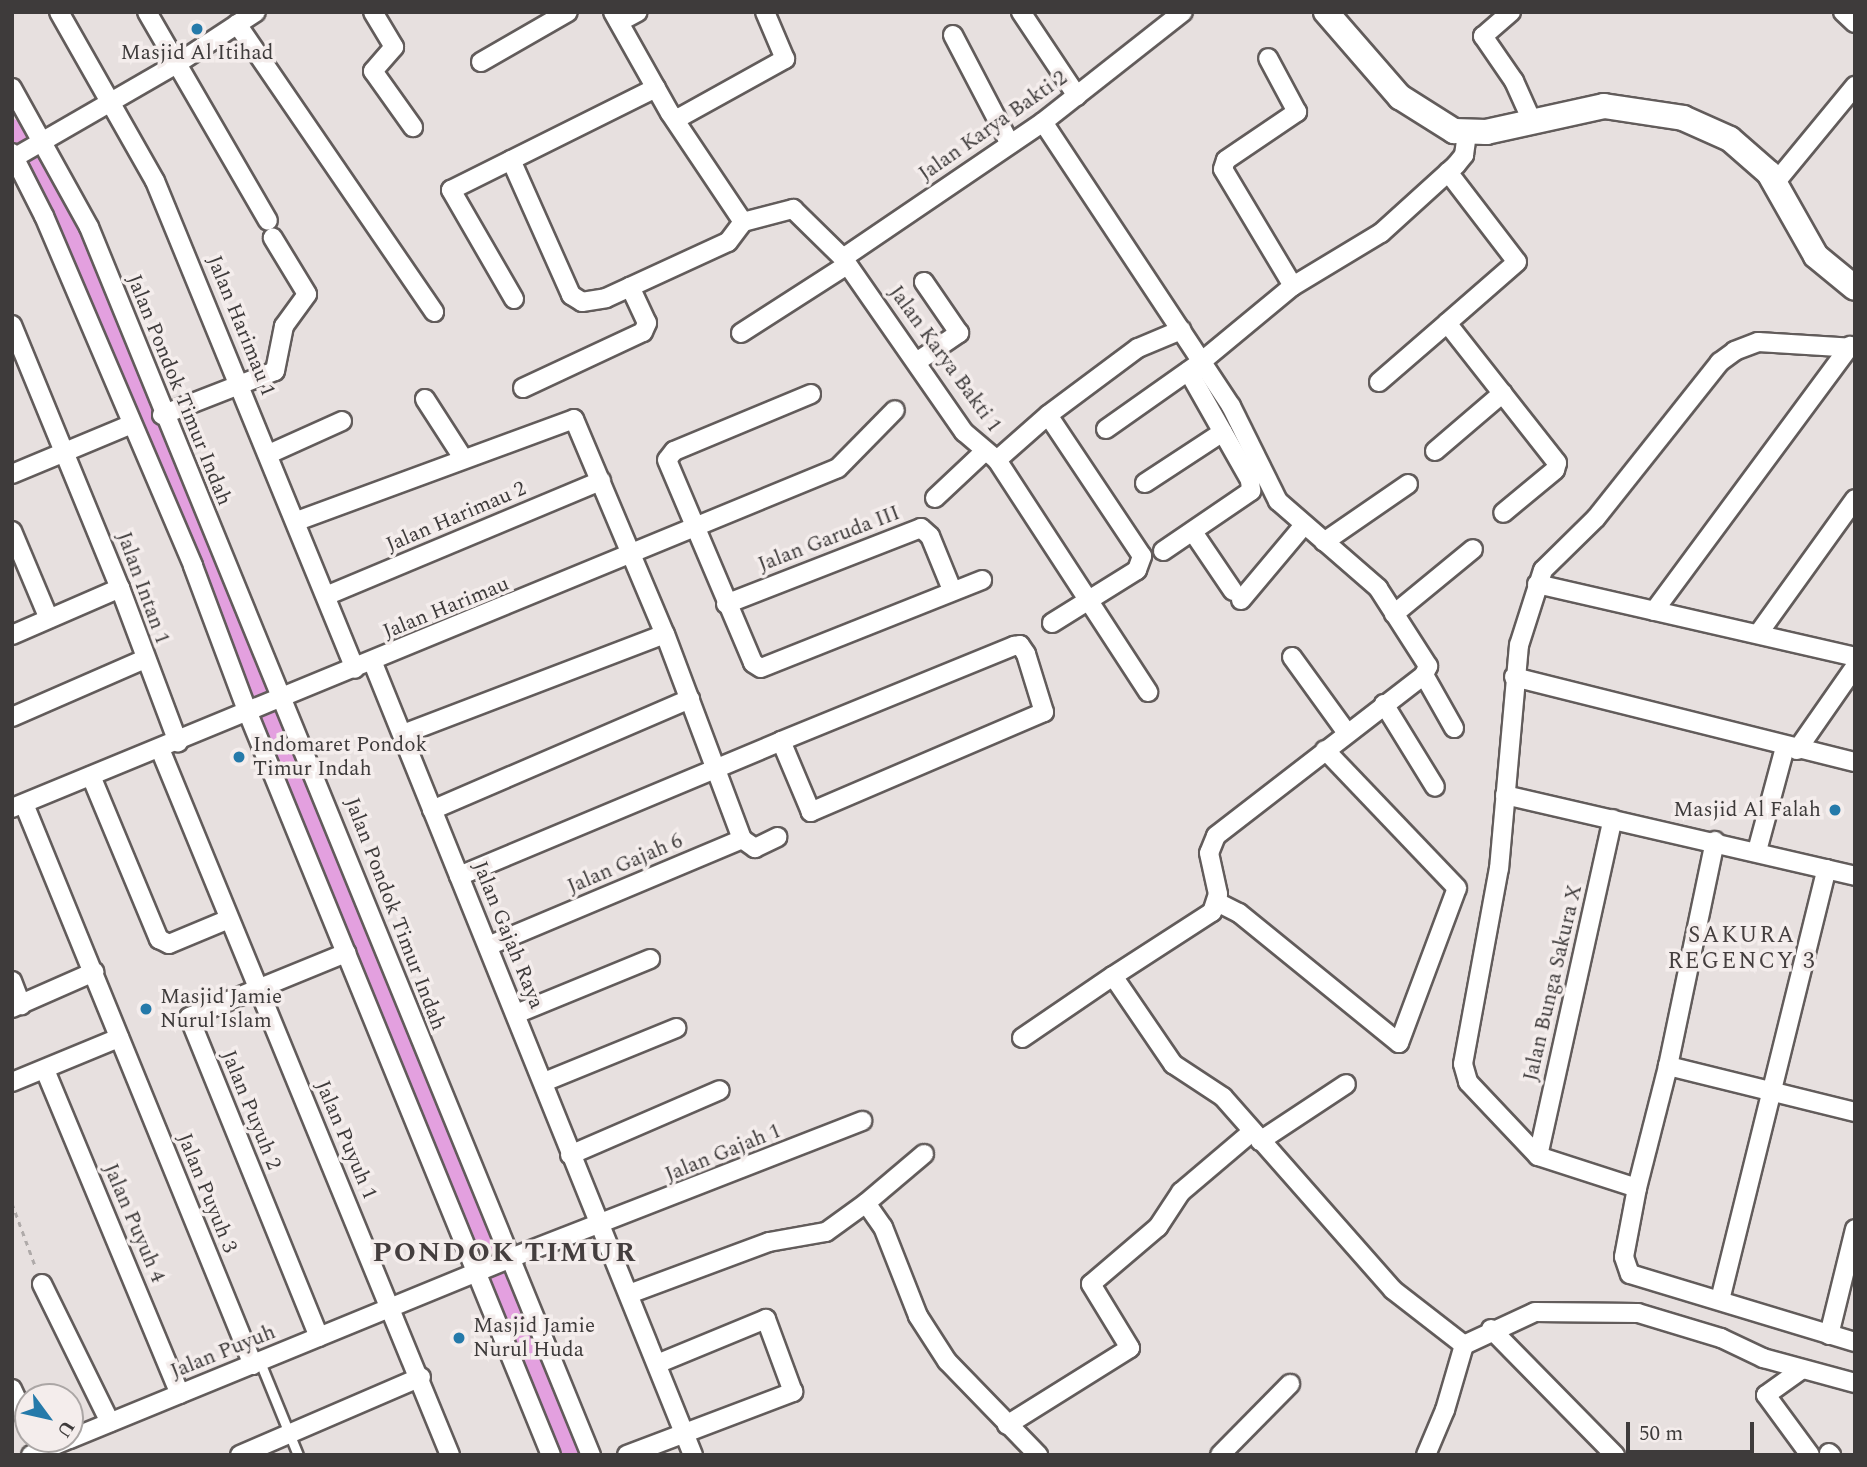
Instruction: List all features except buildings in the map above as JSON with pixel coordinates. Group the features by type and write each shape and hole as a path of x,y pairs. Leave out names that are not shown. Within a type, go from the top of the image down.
{"main road":[{"path":"1326,12 1400,97 1444,127 1466,133 1604,106 1683,118 1730,139 1761,164 1775,183 1816,256 1855,288"}],"street":[{"name":"Jalan Harimau 1","path":"59,12 155,181 328,595 355,669"},
{"path":"147,12 307,294 284,326 275,371 162,415"},
{"path":"24,152 178,63 256,12"},
{"path":"373,12 394,47 373,71 413,127"},
{"path":"481,62 568,12"},
{"path":"511,160 574,298 586,303 630,287 728,242 743,222 675,120 616,17 638,12"},
{"path":"675,120 785,59 765,12"},
{"path":"1021,12 1077,96"},
{"name":"Jalan Karya Bakti 2","path":"741,333 1043,122 1183,12"},
{"path":"1511,12 1483,36 1514,82 1532,121"},
{"path":"1843,12 1855,23"},
{"path":"237,24 434,312"},
{"path":"953,35 1010,144"},
{"path":"1268,58 1297,112 1226,160 1223,169 1293,286"},
{"path":"1775,183 1855,86"},
{"name":"Jalan Pondok Timur Indah","path":"12,88 24,152 132,424 193,566 346,953 482,1271 551,1455"},
{"path":"514,299 450,193 656,88"},
{"path":"1043,122 1181,330 1223,432 1250,480 1251,491 1163,551"},
{"path":"1106,429 1195,366 1293,286 1381,233 1464,155 1466,133"},
{"name":"Jalan Pondok Timur Indah","path":"24,152 89,227 162,415 591,1455"},
{"path":"1380,382 1517,262 1448,172"},
{"name":"Jalan Karya Bakti 1","path":"743,222 793,209 845,261 918,361 964,432 991,456 1090,600 1148,692"},
{"path":"918,361 959,333 924,282"},
{"path":"523,388 646,329 630,287"},
{"path":"1447,323 1558,465 1503,513"},
{"name":"Jalan Intan 1","path":"12,325 66,451 178,742"},
{"path":"934,498 1138,348 1181,330"},
{"path":"1637,1188 1538,1156 1468,1082 1463,1064 1499,868 1514,677 1537,584 1546,564 1596,518 1720,362 1758,342 1852,347"},
{"path":"1654,611 1852,347"},
{"path":"1195,366 1231,406 1270,490 1304,525 1378,588 1427,663 1424,675 1384,704 1325,750 1216,836 1209,853 1217,902 1318,976 1395,1044 1401,1040 1457,888 1325,750"},
{"path":"1435,451 1503,393"},
{"path":"811,394 670,453 668,463 694,530 753,663 761,668 982,580"},
{"path":"425,399 463,458"},
{"name":"Jalan Harimau","path":"18,806 633,556 838,468 895,411"},
{"path":"1048,415 1142,556 1137,570 1052,623"},
{"path":"296,521 569,418 576,420 665,634 743,839"},
{"path":"268,454 342,421"},
{"path":"12,474 132,424"},
{"path":"1145,483 1223,432"},
{"name":"Jalan Harimau 2","path":"328,595 601,481"},
{"path":"1324,542 1408,484"},
{"path":"1758,634 1855,499"},
{"path":"1193,532 1237,595 1304,525"},
{"name":"Jalan Garuda III","path":"726,604 921,528 930,536 952,590"},
{"path":"12,531 16,552 49,618"},
{"path":"1394,614 1473,549"},
{"path":"1537,584 1855,657"},
{"path":"12,635 120,588"},
{"path":"403,734 665,634"},
{"path":"459,876 781,741 1017,645 1026,654 1044,712 1035,719 811,812 781,741"},
{"path":"1292,657 1347,733"},
{"path":"12,717 145,659"},
{"name":"Jalan Gajah Raya","path":"373,663 544,1082 570,1155 659,1363 693,1455"},
{"path":"1757,851 1791,749 1855,667"},
{"path":"1424,675 1454,728"},
{"path":"1514,677 1791,749 1855,762"},
{"path":"432,810 690,699"},
{"path":"1384,704 1435,787"},
{"name":"Jalan Puyuh 1","path":"160,749 257,989 421,1377 447,1454"},
{"path":"90,776 159,939 169,944 229,919"},
{"path":"1505,795 1715,841 1855,876"},
{"name":"Jalan Puyuh 3","path":"18,806 94,972 119,1038 256,1363"},
{"name":"Jalan Bunga Sakura X","path":"1538,1156 1613,819"},
{"name":"Jalan Gajah 6","path":"488,946 743,839 755,848 778,837"},
{"path":"1715,841 1668,1066 1637,1188 1625,1267 1630,1274 1855,1342"},
{"path":"1720,1300 1827,869"},
{"path":"1022,1038 1195,924 1217,902"},
{"name":"Jalan Puyuh 2","path":"319,1337 189,1017 346,953"},
{"path":"516,1014 650,959"},
{"path":"12,981 17,1007 94,972"},
{"path":"1113,976 1173,1064 1223,1097 1393,1290 1464,1345"},
{"path":"544,1082 676,1028"},
{"path":"12,1082 119,1038"},
{"path":"1668,1066 1855,1112"},
{"name":"Jalan Puyuh 4","path":"45,1070 180,1394"},
{"path":"1007,1424 1130,1348 1091,1284 1157,1227 1181,1192 1256,1136 1346,1084"},
{"path":"570,1155 720,1090"},
{"name":"Jalan Gajah 1","path":"482,1271 862,1121"},
{"path":"629,1294 769,1242 826,1232 866,1203 924,1154"},
{"path":"866,1203 883,1227 918,1316 947,1361 1038,1455"},
{"path":"1829,1335 1855,1229"},
{"name":"Jalan Puyuh","path":"84,1433 482,1271"},
{"path":"42,1284 110,1422"},
{"path":"1426,1455 1464,1345 1491,1329 1551,1309 1639,1313 1801,1370 1855,1382"},
{"path":"627,1455 793,1392 766,1319 659,1363"},
{"path":"1491,1329 1615,1455"},
{"path":"1801,1370 1766,1395 1810,1455"},
{"path":"240,1455 421,1377"},
{"path":"1220,1455 1290,1384"}],"lane":[{"path":"256,1363 298,1455"}],"path":[{"path":"12,1203 42,1284"}],"waterway":[{"path":"12,128 77,247 571,1455"}],"place":[{"name":"Masjid Al Itihad","path":"197,29"},
{"name":"Indomaret Pondok Timur Indah","path":"239,757"},
{"name":"Masjid Al Falah","path":"1835,810"},
{"name":"Masjid Jamie Nurul Islam","path":"146,1009"},
{"name":"Masjid Jamie Nurul Huda","path":"459,1338"}],"district":[{"name":"SAKURA REGENCY 3","path":"1742,949"},
{"name":"PONDOK TIMUR","path":"505,1253"}]}
